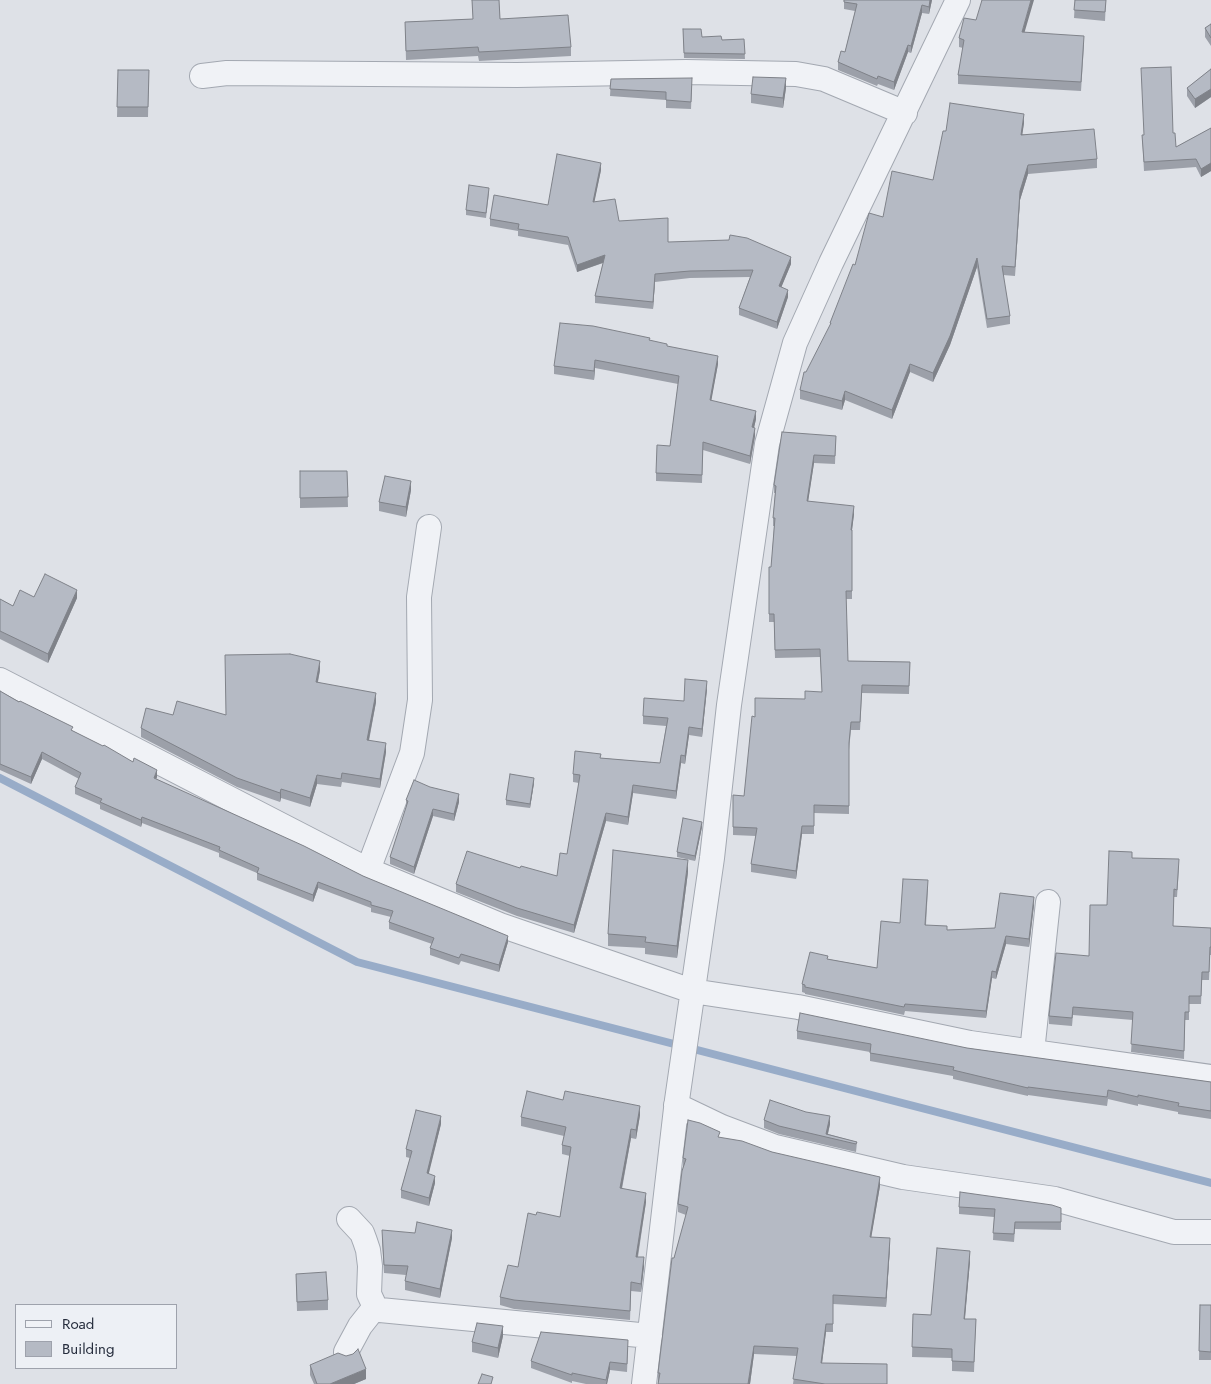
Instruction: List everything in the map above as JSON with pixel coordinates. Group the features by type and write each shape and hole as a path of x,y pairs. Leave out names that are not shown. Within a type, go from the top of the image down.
{"street":[{"path":"644,1384 688,1016 712,858 729,705 766,444 795,343 831,263 958,0"},
{"path":"202,76 227,73 517,75 686,72 796,74 824,79 905,113"},
{"path":"368,870 412,753 420,700 419,597 429,527"},
{"path":"0,680 368,870 500,926 692,991 798,1007 970,1043 1211,1077"},
{"path":"1032,1052 1048,902"},
{"path":"677,1103 722,1127 775,1147 903,1177 1055,1199 1174,1232 1211,1232"},
{"path":"349,1219 362,1234 368,1250 369,1294 375,1307 380,1310 650,1336"},
{"path":"346,1352 360,1326 375,1307"}],"building":[{"path":"472,0 499,0 500,19 568,15 571,47 479,52 478,47 406,51 405,22 473,19"},
{"path":"844,0 930,0 929,7 922,5 911,46 908,45 894,82 878,76 877,79 838,62 841,51 845,52 857,4 844,2"},
{"path":"982,0 1031,0 1022,32 1084,36 1081,82 958,75 964,40 959,38 964,18 976,20"},
{"path":"1075,0 1106,0 1105,12 1074,10"},
{"path":"1211,24 1211,38 1205,28"},
{"path":"683,29 701,29 702,37 721,36 722,40 744,39 745,54 684,53"},
{"path":"1171,67 1173,133 1175,133 1176,147 1211,128 1211,163 1201,169 1196,159 1144,162 1141,68"},
{"path":"1211,69 1211,89 1195,99 1187,88"},
{"path":"118,70 149,70 148,107 117,107"},
{"path":"753,77 786,78 783,98 751,94"},
{"path":"692,78 691,102 666,100 666,92 610,89 611,79"},
{"path":"950,103 1024,114 1021,135 1094,129 1097,159 1028,165 1020,191 1015,267 1002,266 1010,316 987,319 977,258 950,336 933,373 910,364 892,410 845,391 842,401 800,390 804,372 806,372 831,323 853,264 855,265 869,213 883,217 892,171 933,180 943,131 946,131"},
{"path":"557,154 601,163 593,202 615,199 619,221 668,218 668,242 729,240 730,235 747,238 791,257 779,286 788,290 777,322 739,308 753,270 690,271 655,274 653,302 595,296 605,255 577,265 568,237 518,229 519,224 490,219 494,195 548,205"},
{"path":"469,185 489,188 486,213 466,210"},
{"path":"560,323 593,326 650,338 649,340 667,344 667,346 718,356 710,400 756,411 752,427 755,428 750,456 703,442 702,475 656,473 657,445 670,446 679,376 595,360 594,371 554,366"},
{"path":"782,432 836,436 835,456 814,455 807,501 854,506 851,530 852,591 846,591 848,661 910,662 909,686 862,685 860,722 851,722 849,806 814,805 814,826 802,826 796,871 751,864 757,828 733,827 733,795 744,796 752,716 755,717 755,698 805,699 805,691 822,692 820,649 775,650 774,614 769,614 769,567 771,567 775,518 773,518 776,486 774,485"},
{"path":"300,471 347,471 348,497 300,498"},
{"path":"385,476 411,481 406,507 379,502"},
{"path":"45,574 77,590 48,654 0,631 0,599 13,606 20,590 34,597"},
{"path":"290,654 320,661 316,682 376,693 367,740 386,743 380,779 342,773 341,779 317,775 310,798 281,789 280,793 237,778 141,728 146,708 173,715 177,701 226,715 225,655"},
{"path":"685,679 707,681 702,729 689,727 685,756 681,755 676,791 633,785 628,817 606,813 574,925 517,908 456,884 467,851 520,868 521,866 557,876 560,853 567,854 580,775 573,774 575,751 601,754 600,758 660,763 668,718 643,716 644,698 684,701"},
{"path":"0,691 73,727 71,730 104,745 133,762 134,758 157,770 154,778 304,846 363,876 508,936 499,965 461,954 459,958 430,948 434,938 389,922 393,911 371,905 371,902 318,882 313,895 257,873 259,868 219,850 220,847 142,817 141,820 100,802 102,799 75,787 81,773 42,752 31,777 0,764"},
{"path":"510,774 534,778 530,804 506,800"},
{"path":"414,780 430,787 459,794 454,814 433,809 414,867 390,857 408,801 406,800"},
{"path":"683,818 702,822 695,856 677,852"},
{"path":"613,850 688,860 677,946 645,942 646,937 608,934"},
{"path":"1109,851 1132,852 1132,858 1179,859 1177,890 1174,889 1173,926 1211,928 1209,972 1202,972 1201,996 1189,996 1189,1012 1185,1012 1184,1051 1131,1044 1133,1012 1073,1007 1072,1018 1049,1016 1056,953 1089,956 1090,905 1107,905"},
{"path":"903,879 928,880 925,925 947,926 947,930 995,928 1000,893 1034,897 1029,939 1006,936 996,972 992,971 986,1011 905,1004 904,1007 805,987 802,984 810,952 828,956 827,959 877,968 881,921 900,923"},
{"path":"800,1013 967,1048 1211,1082 1211,1111 1178,1106 1179,1103 1108,1090 1107,1097 1028,1088 953,1070 954,1067 870,1053 871,1044 797,1031"},
{"path":"527,1091 563,1100 565,1091 640,1106 636,1130 631,1129 620,1188 646,1193 636,1257 644,1257 641,1284 631,1282 630,1311 500,1297 508,1265 518,1267 528,1213 536,1215 537,1212 560,1217 571,1147 562,1145 566,1127 521,1117"},
{"path":"770,1100 806,1112 830,1116 826,1134 857,1142 856,1144 779,1126 764,1120"},
{"path":"416,1110 441,1116 427,1173 435,1176 429,1198 401,1190 412,1151 406,1149"},
{"path":"688,1120 720,1132 718,1137 742,1141 772,1152 880,1177 870,1237 890,1238 886,1298 833,1295 833,1324 826,1324 821,1363 887,1364 887,1384 825,1384 793,1379 798,1348 754,1346 748,1384 658,1384 672,1258 674,1258 688,1207 678,1204 682,1171 686,1159 683,1158"},
{"path":"960,1192 1052,1205 1061,1208 1061,1222 1015,1222 1014,1234 993,1233 995,1209 959,1207"},
{"path":"417,1222 452,1230 440,1289 405,1281 408,1266 384,1265 382,1230 415,1233"},
{"path":"937,1248 970,1251 964,1319 976,1319 974,1362 952,1361 952,1349 912,1347 913,1314 931,1315"},
{"path":"326,1272 328,1300 297,1302 296,1274"},
{"path":"1200,1305 1211,1305 1211,1352 1199,1351"},
{"path":"477,1323 503,1326 498,1348 472,1342"},
{"path":"541,1332 628,1340 627,1364 610,1362 606,1380 572,1373 572,1375 531,1361"},
{"path":"358,1349 366,1369 330,1384 317,1384 310,1365 338,1353 346,1356 353,1354"},
{"path":"482,1374 493,1377 491,1384 478,1384"}],"waterway":[{"path":"0,778 357,962 1211,1183"}]}
